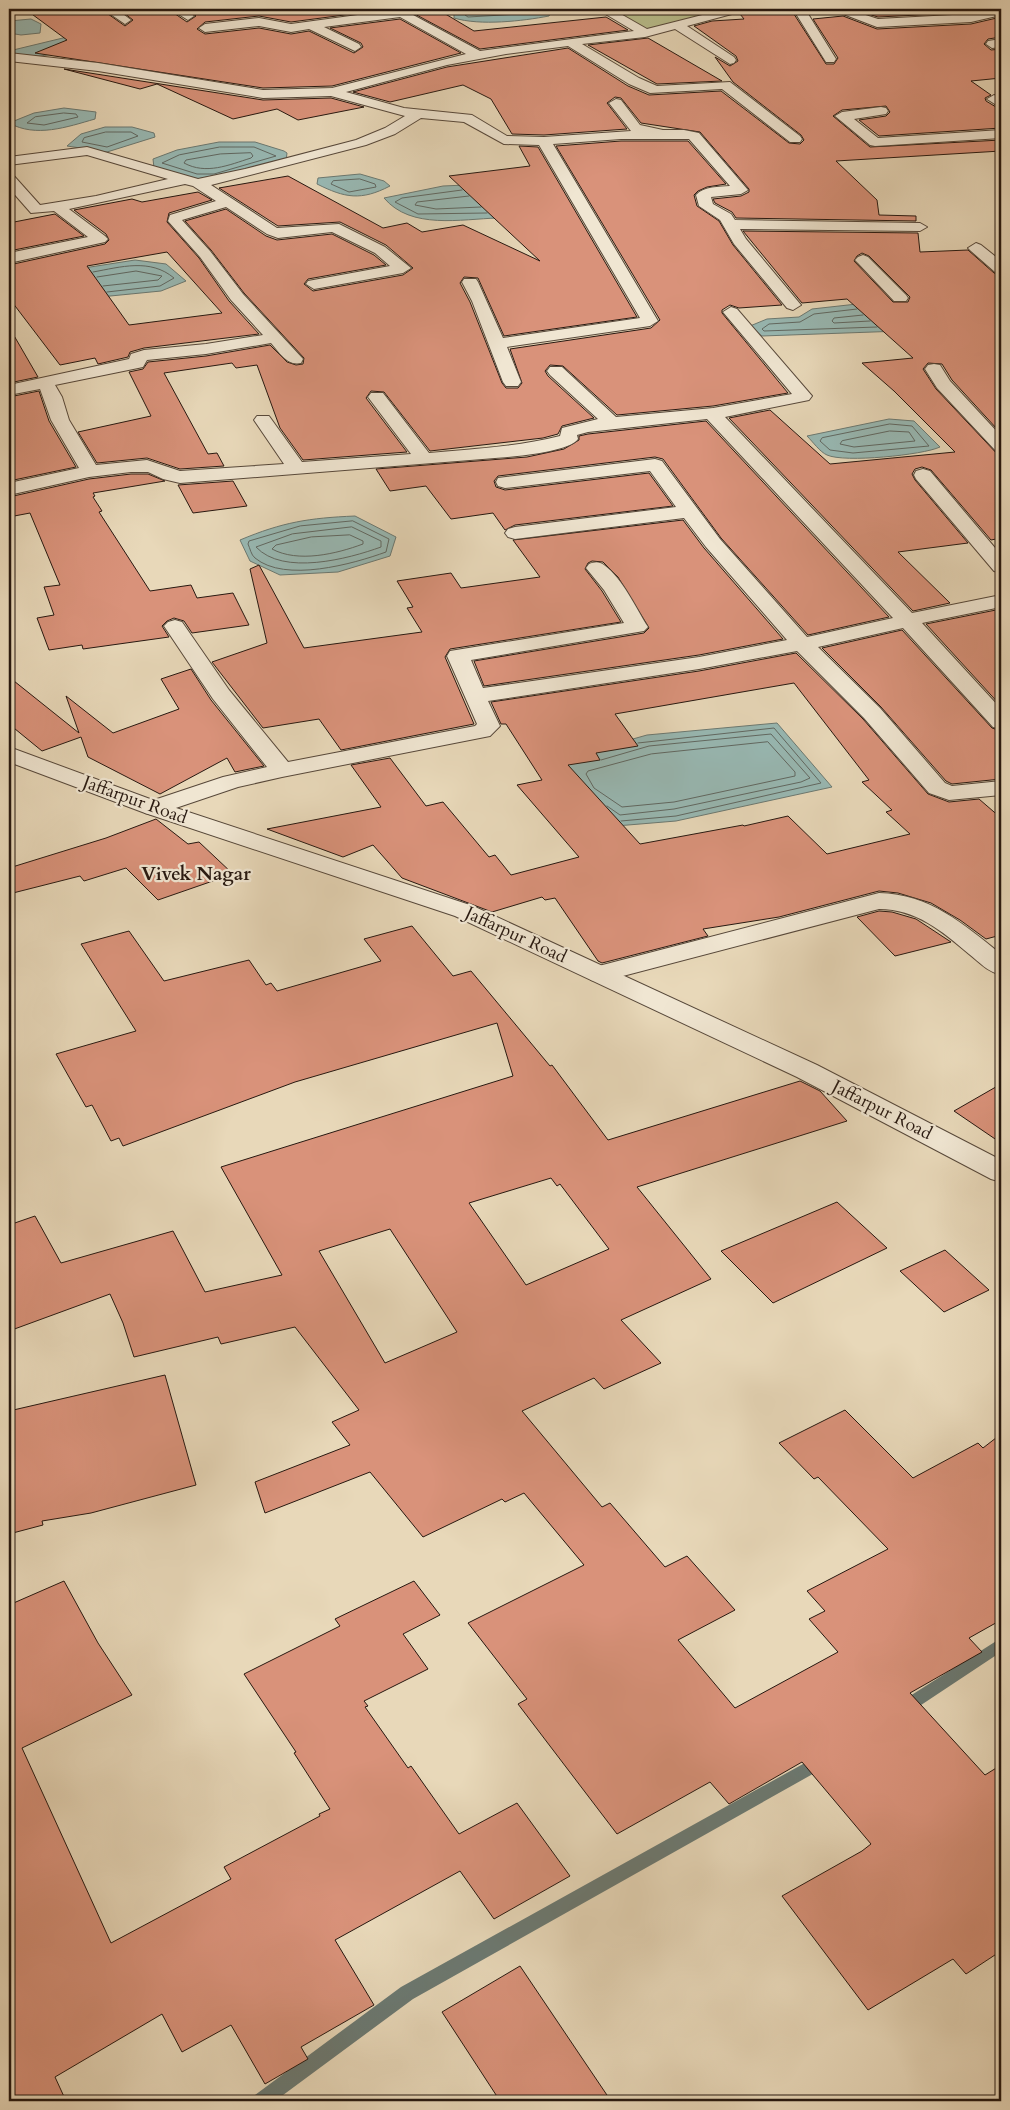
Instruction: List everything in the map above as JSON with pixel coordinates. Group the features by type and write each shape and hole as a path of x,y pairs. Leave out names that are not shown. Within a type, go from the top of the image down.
{"street":[{"path":"109,9 125,20"},
{"path":"176,9 188,16"},
{"path":"603,9 623,18 645,34"},
{"path":"9,57 98,67 263,94 332,92 446,61 478,55 645,34 678,26 720,11 739,9"},
{"path":"799,9 830,59"},
{"path":"836,9 877,23 971,18 1001,12"},
{"path":"205,28 260,22 285,28 402,13 478,55"},
{"path":"310,25 355,47"},
{"path":"678,26 704,40 730,60"},
{"path":"571,43 634,81 655,90 725,85 795,139"},
{"path":"634,81 735,74"},
{"path":"332,92 417,114 467,118 504,140 544,141 621,135 684,134 694,136"},
{"path":"616,102 636,128 688,132 694,136 741,190 711,192 703,195 706,206 726,216 739,241 793,305"},
{"path":"881,111 842,116 875,142 1001,134"},
{"path":"9,179 36,210 57,207 193,181 235,177 372,139 401,127 417,114"},
{"path":"496,344 650,321 544,141"},
{"path":"9,161 87,151 193,181 272,232 334,227 380,250 403,268 314,284"},
{"path":"228,202 180,216 175,218 175,221 193,239 237,297 273,338 295,359"},
{"path":"9,258 100,239 57,207"},
{"path":"730,224 920,227"},
{"path":"976,248 1001,269"},
{"path":"863,260 900,298"},
{"path":"470,282 480,301 512,382"},
{"path":"9,489 91,472 148,466 165,475 180,477 491,454 532,448 566,440 569,439 568,432 570,431 613,424 712,414 803,396 731,312"},
{"path":"9,390 137,363 139,361 137,358 144,355 206,349 273,338"},
{"path":"934,369 943,384 1001,446"},
{"path":"556,371 613,424"},
{"path":"45,383 53,397 60,420 91,472"},
{"path":"377,397 424,459"},
{"path":"712,414 908,620 1001,722"},
{"path":"263,420 297,469"},
{"path":"505,482 655,465 713,543 801,642 872,713 937,788 949,793 991,789 1001,812"},
{"path":"923,474 1001,567"},
{"path":"515,533 690,511"},
{"path":"153,808 231,782 282,770 482,731 489,726 458,658 462,654 637,627 612,586 596,568"},
{"path":"475,696 699,663 801,642 860,633 908,620 1001,602"},
{"path":"175,626 221,694 282,770"},
{"name":"Jaffarpur Road","path":"9,754 153,808 441,902 807,1071 1001,1172"},
{"path":"600,974 892,900 916,905 947,925 1001,966"}],"green space":[{"path":"607,9 702,9 711,14 646,31 618,13"}],"water":[{"path":"466,9 553,9 549,16 527,20 476,22 454,18 454,14"},
{"path":"31,19 41,24 40,33 21,35 9,33 9,21"},
{"path":"67,37 73,50 32,57 16,56 9,53 9,51"},
{"path":"64,108 96,112 95,119 52,130 30,130 9,123 34,113"},
{"path":"105,127 132,127 154,133 155,137 107,152 67,146 81,134"},
{"path":"219,142 255,142 284,151 287,153 286,161 197,179 154,168 153,159 177,150"},
{"path":"360,174 384,181 390,186 370,194 353,196 336,192 317,184 318,178"},
{"path":"488,184 498,218 453,221 422,219 408,215 395,208 384,198 443,186"},
{"path":"135,260 166,264 186,281 161,291 90,298 84,268"},
{"path":"866,303 901,331 762,336 750,326 767,319 799,317 812,309"},
{"path":"889,419 914,421 940,447 918,453 884,457 836,457 824,454 807,436"},
{"path":"355,516 396,537 390,556 338,572 280,575 250,561 240,540 296,522"},
{"path":"777,723 832,787 676,821 616,826 555,761 647,735"}],"building":[{"path":"25,9 101,9 125,26 133,20 119,9 168,9 187,22 196,16 187,9 390,9 291,22 259,16 205,22 197,29 205,34 259,28 291,34 309,31 354,53 363,47 361,43 330,28 400,19 461,53 332,86 263,88 35,53 67,40"},
{"path":"437,9 474,31 606,17 628,30 480,49 411,12"},
{"path":"931,9 939,14 878,17 868,14"},
{"path":"792,11 826,64 834,64 838,58 813,19 843,16 877,29 971,24 1001,17 1001,37 988,39 984,44 991,50 1001,49 1001,78 971,81 991,95 985,98 986,101 1001,110 1001,128 879,136 859,120 886,116 890,112 886,106 842,110 833,116 870,147 1001,140 1001,151 836,161 877,200 879,215 916,216 916,221 736,218 732,212 715,203 713,199 741,196 749,192 749,189 700,132 641,123 621,98 615,97 607,103 627,129 544,135 512,134 491,99 463,85 390,102 353,92 447,67 568,48 628,86 649,95 721,91 789,143 800,144 804,140 801,135 733,82 715,57 730,66 738,61 736,56 694,26 712,21 744,19 740,14 745,12"},
{"path":"648,38 722,81 657,84 588,45"},
{"path":"64,69 263,100 331,98 364,107 298,120 277,109 233,119 157,84 140,89"},
{"path":"621,141 688,141 726,184 707,187 698,191 694,195 697,206 719,221 733,245 782,305 739,308 730,305 722,310 722,313 788,393 713,406 617,415 563,366 550,365 545,371 548,376 594,418 562,426 558,434 543,438 430,451 384,392 371,391 366,398 407,452 303,460 280,428 257,365 236,368 232,363 164,373 208,454 217,453 224,466 180,469 147,458 97,463 78,432 151,416 129,372 143,369 148,362 206,356 270,345 287,362 296,365 303,364 304,358 244,293 211,250 185,221 226,209 266,236 277,240 332,234 374,255 386,265 308,279 304,284 313,291 403,275 413,268 386,245 340,222 278,226 219,188 288,176 383,228 407,223 422,232 463,225 540,261 449,176 530,166 519,146 538,147 637,317 504,336 478,278 464,277 460,283 470,302 502,383 506,388 518,388 522,383 510,349 651,328 660,320 556,146"},
{"path":"198,192 212,200 169,213 167,222 199,258 229,301 259,334 144,348 130,352 128,357 98,364 95,358 60,365 9,298 9,265 105,244 109,240 106,234 74,210 132,199 142,202","holes":["167,252 222,313 129,325 87,266"]},
{"path":"55,214 84,236 9,251 9,223"},
{"path":"743,231 918,233 920,252 968,250 994,273 1001,276 1001,428 997,429 952,380 942,364 928,363 923,369 936,389 1001,458 1001,538 991,540 931,470 922,467 915,469 912,474 968,543 898,552 950,603 913,611 729,418 770,410 830,464 955,452 894,391 862,363 913,358 847,299 802,303","holes":["862,253 869,256 910,297 908,302 893,302 854,261"]},
{"path":"9,327 38,377 9,383"},
{"path":"39,391 49,421 76,467 9,481 9,397"},
{"path":"706,421 889,617 808,635 721,538 663,459 655,457 498,476 494,481 496,487 505,490 649,473 673,506 515,525 505,530 493,513 451,519 426,486 390,491 376,469 527,457 564,449 579,440 579,436 588,434"},
{"path":"148,474 165,481 93,493 95,496 93,497 102,511 99,512 150,591 191,585 197,598 233,593 249,625 192,633 184,621 174,618 162,626 169,637 83,649 82,645 49,650 37,618 54,615 44,587 60,585 30,513 9,517 9,497 89,479"},
{"path":"233,481 247,506 193,513 178,485"},
{"path":"683,520 704,548 783,639 699,655 484,686 474,661 644,633 649,628 618,577 603,562 592,561 588,563 585,569 602,591 621,622 450,649 445,657 474,724 341,750 319,719 263,728 212,662 267,643 250,569 259,565 304,648 422,632 407,608 413,607 397,581 451,573 461,588 540,577 513,540"},
{"path":"1001,609 1001,706 926,624"},
{"path":"902,630 992,728 1001,731 1001,779 952,784 946,781 881,707 822,648"},
{"path":"796,653 863,719 928,794 949,802 979,799 1001,818 1001,935 986,939 960,920 931,903 898,893 879,891 779,917 703,929 708,936 602,963 598,961 555,898 545,900 542,897 492,912 402,878 373,845 343,857 267,829 381,807 351,765 390,758 426,806 443,802 489,857 495,855 511,875 579,857 517,785 542,780 506,724 501,724 491,702 699,671","holes":["794,683 869,780 862,782 892,810 886,812 910,834 827,854 788,816 744,826 640,844 568,765 600,760 596,753 638,746 615,714"]},
{"path":"191,669 211,700 264,766 235,772 227,758 160,794 88,757 81,737 42,751 9,724 9,677 79,733 66,696 113,733 179,709 161,679"},
{"path":"156,819 188,844 199,842 233,874 158,900 126,868 84,881 80,876 9,894 9,868 106,838"},
{"path":"879,911 892,912 916,919 951,942 895,956 857,917"},
{"path":"412,926 453,976 471,971 550,1066 552,1065 608,1140 800,1081 820,1091 847,1121 637,1187 711,1279 621,1320 661,1363 604,1389 594,1378 522,1411 602,1507 610,1503 665,1567 687,1556 735,1610 678,1640 735,1708 838,1652 809,1619 825,1611 807,1591 888,1549 818,1477 814,1479 779,1443 845,1410 913,1478 978,1443 983,1448 1001,1434 1001,1620 969,1638 982,1652 910,1693 985,1775 1001,1765 1001,1951 966,1974 953,1959 868,2010 782,1896 862,1851 871,1844 802,1762 729,1804 710,1782 617,1834 518,1704 527,1699 468,1623 584,1565 524,1493 505,1502 502,1499 423,1537 370,1472 265,1513 255,1482 350,1445 332,1422 359,1410 295,1327 221,1344 218,1337 134,1357 123,1323 110,1294 9,1331 9,1225 35,1216 61,1263 173,1231 205,1292 282,1275 221,1167 513,1076 497,1023 295,1082 123,1146 119,1138 111,1141 92,1105 86,1107 56,1054 136,1031 81,944 129,931 164,981 249,960 266,985 271,983 277,991 381,961 364,939","holes":["551,1178 557,1186 560,1184 609,1249 526,1285 469,1203","390,1229 457,1332 385,1363 319,1251"]},
{"path":"1001,1084 1001,1143 954,1111"},
{"path":"837,1202 887,1248 773,1303 721,1251"},
{"path":"945,1250 989,1290 944,1312 900,1271"},
{"path":"165,1375 196,1485 91,1513 42,1521 43,1525 9,1534 9,1411"},
{"path":"64,1581 98,1643 132,1695 22,1748 111,1943 231,1879 224,1867 330,1809 294,1753 296,1752 244,1674 340,1626 335,1619 414,1581 440,1615 403,1634 428,1669 364,1701 368,1706 365,1707 408,1768 411,1766 459,1834 517,1803 570,1876 494,1919 460,1871 335,1940 374,2005 301,2047 308,2059 265,2084 231,2025 182,2052 162,2014 55,2077 66,2101 9,2101 9,1605"},
{"path":"520,1966 611,2101 500,2101 442,2012"}],"waterway":[{"path":"904,1708 1001,1644"},
{"path":"261,2101 407,1993 821,1761"}],"district":[{"name":"Vivek Nagar","path":"196,874"}]}
